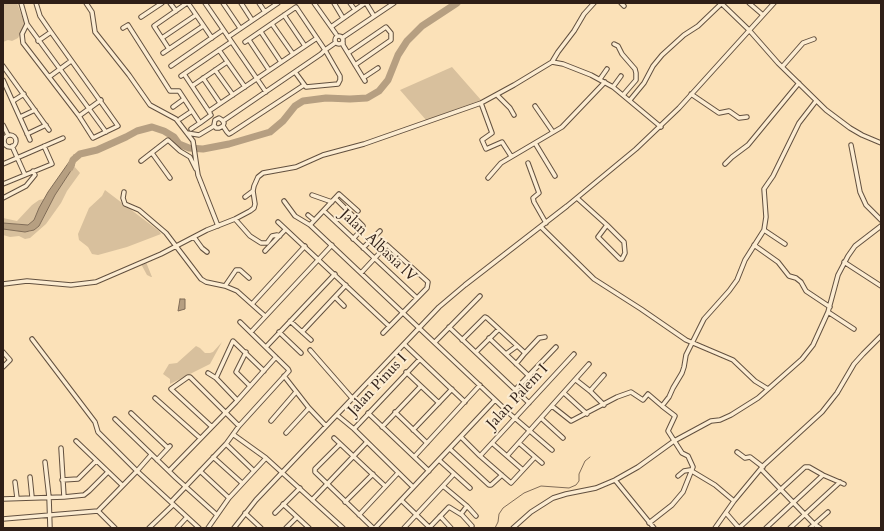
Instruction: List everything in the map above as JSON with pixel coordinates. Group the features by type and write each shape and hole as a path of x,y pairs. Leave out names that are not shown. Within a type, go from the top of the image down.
{"street":[{"path":"20,3 27,24 38,41 106,132"},
{"path":"27,24 22,34 23,43 79,116 93,138 118,126 40,16 36,3"},
{"path":"86,3 92,12 95,32 129,75 150,105 176,119 193,141 196,170"},
{"path":"141,17 162,3"},
{"path":"170,3 176,11"},
{"path":"149,29 187,3 212,38"},
{"path":"205,3 266,92"},
{"path":"223,3 240,28"},
{"path":"241,3 252,20"},
{"path":"259,3 265,12"},
{"path":"228,37 276,3"},
{"path":"314,3 336,34"},
{"path":"334,3 343,18"},
{"path":"350,3 355,10"},
{"path":"331,26 366,3 374,16"},
{"path":"223,121 325,50 336,43 339,44 342,40 374,16 394,3"},
{"path":"3,284 27,281 71,285 96,282 250,211 254,208 255,202 253,191 256,180 262,173 296,167 323,156 364,144 481,103 552,62 586,11 594,3"},
{"path":"630,100 644,83 653,66 662,55 682,36 698,26 721,3 749,30 782,67 816,101 844,123 881,143"},
{"path":"749,3 763,15"},
{"path":"234,528 245,513 419,327 453,294 546,223 614,168 661,127 774,3"},
{"path":"269,70 247,41 296,7 325,50 340,76 340,80 338,84 306,87 295,72"},
{"path":"162,38 196,15"},
{"path":"284,15 305,46"},
{"path":"123,28 132,22"},
{"path":"272,24 293,54"},
{"path":"128,25 170,91"},
{"path":"154,26 169,49"},
{"path":"163,53 203,26"},
{"path":"348,53 386,27 391,33 391,40 356,65"},
{"path":"171,66 224,30"},
{"path":"38,41 51,32"},
{"path":"261,32 282,62"},
{"path":"336,43 336,37 340,36 364,80 378,68"},
{"path":"209,111 317,38"},
{"path":"782,67 803,44 814,39"},
{"path":"214,126 215,120 212,115 192,86 182,75 232,42"},
{"path":"614,44 618,46 622,54 635,68 636,73 636,80 624,94"},
{"path":"219,50 245,87"},
{"path":"49,77 71,61"},
{"path":"192,86 227,62"},
{"path":"552,62 568,65 600,79 624,94 661,127"},
{"path":"3,66 49,130"},
{"path":"600,79 607,69"},
{"path":"215,70 233,95"},
{"path":"613,87 621,76"},
{"path":"203,78 220,103"},
{"path":"13,79 4,82 30,140"},
{"path":"488,178 501,163 511,156 554,132 568,120 605,82"},
{"path":"725,164 748,145 798,83"},
{"path":"223,121 223,126 226,132 228,134 232,133 304,85"},
{"path":"166,94 170,91 179,91 200,123"},
{"path":"13,102 24,94"},
{"path":"691,94 719,112 728,111 739,118 747,117"},
{"path":"497,95 511,110 514,116"},
{"path":"173,107 184,99"},
{"path":"79,116 101,100"},
{"path":"662,406 669,397 682,373 686,356 704,319 737,280 745,260 764,230 766,217 764,189 773,176 798,123 816,101"},
{"path":"481,103 492,133 482,140 486,148 502,142 511,156"},
{"path":"535,106 554,132"},
{"path":"20,117 35,110"},
{"path":"180,119 192,111"},
{"path":"191,129 212,115"},
{"path":"215,120 219,118 223,121"},
{"path":"3,125 8,135"},
{"path":"27,134 46,125"},
{"path":"187,133 199,135 214,126 219,128 223,126"},
{"path":"8,135 4,138 4,144 9,147 12,146"},
{"path":"8,135 13,135 16,139 15,144 12,146"},
{"path":"3,164 63,138"},
{"path":"140,161 165,142 169,141 180,151 190,157 218,226"},
{"path":"535,143 555,176"},
{"path":"851,145 859,188 866,205 881,220"},
{"path":"12,146 25,175"},
{"path":"3,184 52,164 44,146"},
{"path":"152,153 170,178"},
{"path":"528,163 539,193 533,198 534,202 546,223"},
{"path":"3,198 26,186 35,175 33,171"},
{"path":"245,197 253,191"},
{"path":"124,192 123,198 125,204 139,210 166,233 203,281 225,286 237,291 265,316"},
{"path":"310,225 336,199 339,194 358,211"},
{"path":"312,195 332,202"},
{"path":"577,198 608,225 624,242 625,253 622,259 620,259 598,237 608,225"},
{"path":"336,199 364,226 353,239"},
{"path":"284,201 295,216 310,225 515,418 552,450"},
{"name":"Jalan Albasia lV","path":"324,211 417,298"},
{"path":"308,215 314,220"},
{"path":"235,219 250,236 261,243 267,243 272,236 280,236"},
{"path":"278,222 389,326"},
{"path":"541,226 596,280 679,336 707,350 733,360 755,381 768,389"},
{"path":"513,528 531,512 557,496 596,488 615,480 638,467 674,441 710,421 720,420 752,403 792,368 813,345 830,307 838,276 844,262 856,246 881,226"},
{"path":"265,251 285,230"},
{"path":"764,230 786,244"},
{"path":"363,248 380,231"},
{"path":"194,237 204,250"},
{"path":"362,273 386,245 428,282 428,286 383,333"},
{"path":"754,245 778,262 789,276 796,278 801,282 806,291 830,307"},
{"path":"252,304 305,246"},
{"path":"251,332 332,246"},
{"path":"844,262 881,286"},
{"path":"225,286 236,270 240,270 249,278"},
{"path":"266,347 334,274"},
{"path":"302,332 346,285"},
{"path":"435,342 480,296"},
{"path":"335,297 344,306"},
{"path":"828,312 854,329"},
{"path":"462,340 485,317 525,353"},
{"path":"290,321 311,340"},
{"path":"311,321 315,325"},
{"path":"149,528 185,486 226,444 234,435 239,426 289,371 240,322"},
{"path":"449,327 529,403"},
{"path":"476,352 500,329"},
{"path":"279,332 301,353"},
{"path":"715,528 726,513 732,500 761,466 822,412 837,393 854,364 881,336"},
{"path":"489,338 529,376"},
{"path":"516,364 539,338 544,338"},
{"path":"32,339 95,422 98,432 137,471 200,528"},
{"path":"216,378 233,341 264,371"},
{"path":"404,344 465,402"},
{"path":"506,354 517,346"},
{"path":"515,390 556,347"},
{"path":"310,350 352,398"},
{"path":"3,352 10,360 3,366"},
{"path":"246,352 236,372 250,386"},
{"name":"Jalan Palem I","path":"480,456 574,354"},
{"path":"169,472 276,357"},
{"name":"Jalan Pinus I","path":"354,429 406,372 420,359"},
{"path":"507,456 589,364"},
{"path":"406,372 439,403"},
{"path":"208,373 216,378 237,400"},
{"path":"590,391 604,375"},
{"path":"284,376 309,408 326,426"},
{"path":"211,426 170,388 190,377 239,426"},
{"path":"576,380 604,405"},
{"path":"415,456 480,385"},
{"path":"382,427 421,386"},
{"path":"413,430 452,389"},
{"path":"271,420 296,392"},
{"path":"552,406 571,421 617,397 631,392 643,400 649,395 675,416 668,429 682,453 690,459 692,471 684,490 679,497 667,509 649,523"},
{"path":"564,393 587,414"},
{"path":"155,398 200,438"},
{"path":"340,444 315,469 315,472 359,516 374,528 496,400"},
{"path":"286,433 309,408"},
{"path":"395,412 427,443"},
{"path":"131,413 169,447 157,460"},
{"path":"368,413 415,456 429,471"},
{"path":"337,415 354,429 413,487"},
{"path":"541,418 563,438"},
{"path":"115,419 169,472 217,515"},
{"path":"234,435 283,472 343,528"},
{"path":"461,437 511,483 535,457"},
{"path":"334,438 385,486"},
{"path":"76,441 122,485"},
{"path":"312,500 367,442"},
{"path":"492,443 523,470"},
{"path":"519,443 542,463"},
{"path":"226,444 254,470"},
{"path":"61,448 64,497"},
{"path":"450,448 489,485 492,485 502,475"},
{"path":"737,452 744,458 750,457 761,466 794,503 814,524 820,528"},
{"path":"3,519 98,511 151,455"},
{"path":"213,457 242,484"},
{"path":"208,528 229,498 266,458"},
{"path":"439,460 470,488"},
{"path":"62,480 78,479 96,461"},
{"path":"45,462 50,528"},
{"path":"726,513 739,528 805,467 809,466 823,475 842,483 790,528"},
{"path":"200,471 229,498"},
{"path":"678,476 684,471 692,471 715,485 732,500"},
{"path":"3,499 84,495 108,472"},
{"path":"359,516 398,473"},
{"path":"345,502 373,474"},
{"path":"405,528 416,514 454,474"},
{"path":"766,528 823,475"},
{"path":"30,477 32,497"},
{"path":"615,480 654,528"},
{"path":"16,482 17,498"},
{"path":"443,486 467,506 476,516"},
{"path":"275,513 300,488"},
{"path":"401,500 429,528 449,507 461,514 472,526 471,528"},
{"path":"283,504 308,528"},
{"path":"461,514 467,506"},
{"path":"98,511 113,527"},
{"path":"810,528 828,512"},
{"path":"245,513 261,528"},
{"path":"440,516 451,528"},
{"path":"177,528 187,517"},
{"path":"286,528 297,517"}],"shaded area":[{"path":"3,3 17,3 25,24 18,38 12,41 8,40 3,42"},
{"path":"452,67 481,100 426,120 400,90"},
{"path":"74,155 74,166 55,195 39,226 34,230 25,232 3,229 3,223 28,225 34,220 48,192"},
{"path":"74,166 80,173 46,224 30,238 25,239 19,236 10,237 3,235 3,229 29,232 39,226 55,195"},
{"path":"105,190 161,234 127,247 98,255 92,254 88,247 79,240 78,234 89,208 102,196"},
{"path":"44,199 34,220 28,225 3,223 3,218 17,221 32,205 39,200"},
{"path":"146,262 152,277 147,275 141,264"},
{"path":"180,299 185,299 185,309 178,311"},
{"path":"222,342 210,364 170,384 170,379 163,374 169,364 177,363 196,346 205,353 210,353 213,352"}],"waterway":[{"path":"70,168 73,160 80,154 97,150 137,131 152,127 164,131 174,137 179,144 189,148 203,149 229,144 270,132 283,121 295,106 303,101 326,98 367,98 379,91 388,80 398,55 407,41 422,26 457,3"},
{"path":"495,528 498,522 499,514 503,508 524,493 541,486 569,488 576,485 579,481 579,474 585,461 590,457"}]}
